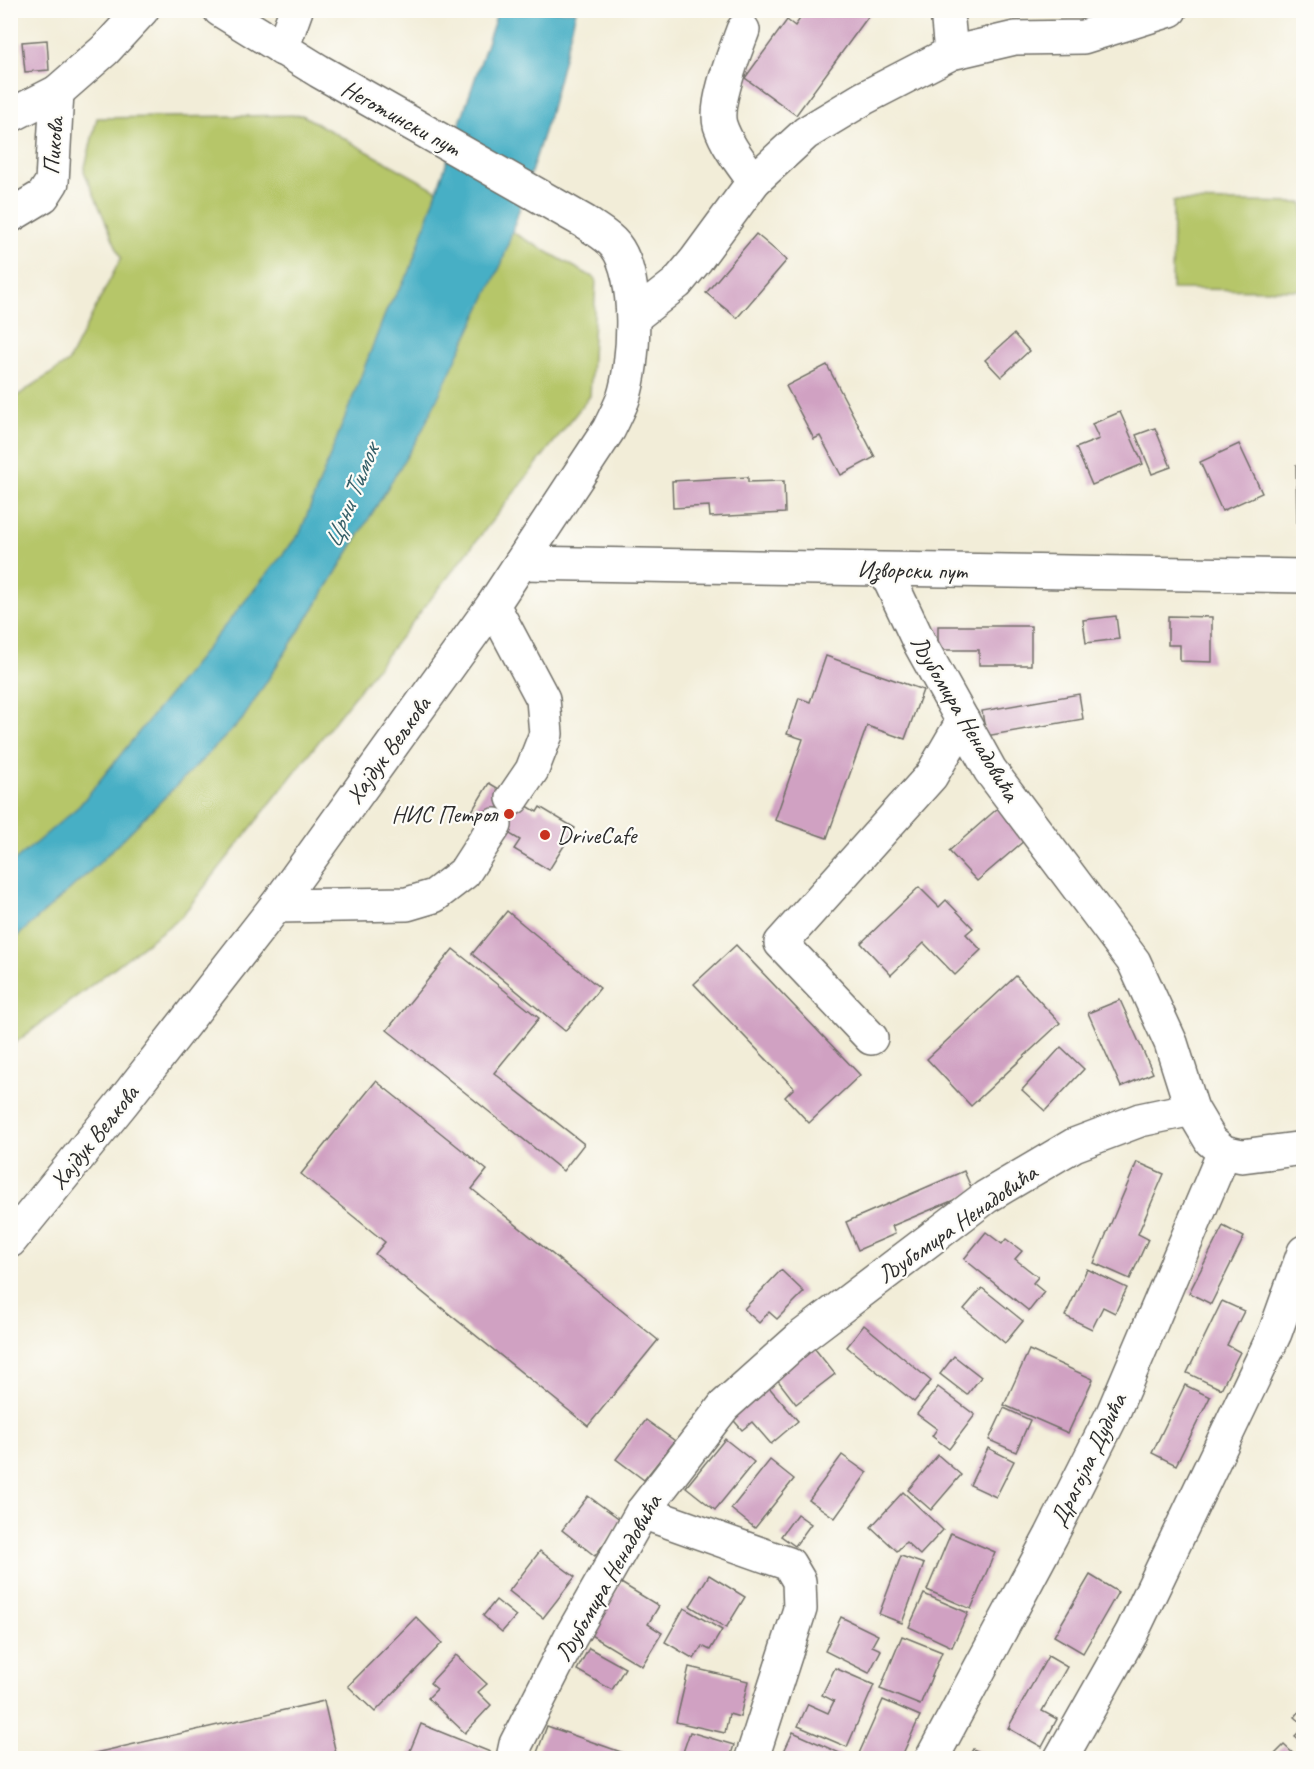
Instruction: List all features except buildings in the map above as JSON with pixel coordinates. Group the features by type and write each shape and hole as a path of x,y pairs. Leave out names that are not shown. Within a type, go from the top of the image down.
{"street":[{"path":"10,117 57,92 105,50 142,10"},
{"name":"Неготински пут","path":"220,10 319,71 585,222"},
{"path":"282,49 296,10"},
{"path":"947,10 951,54"},
{"path":"634,317 677,283 754,182 806,133 864,98 951,54 1015,38 1083,37 1170,10"},
{"path":"743,30 722,91 719,123 731,149 754,182"},
{"name":"Пикова","path":"10,216 44,196 52,182 57,92"},
{"name":"Хајдук Вељкова","path":"10,1241 123,1102 276,906 493,605 609,429 623,398 634,317 624,263 614,244 585,222"},
{"name":"Изворски пут","path":"521,563 1304,576"},
{"name":"Љубомира Ненадовића","path":"513,1758 516,1744 570,1638 642,1512 724,1406 800,1338 986,1197 1074,1144 1140,1120 1192,1108 1171,1043 1134,962 990,770 919,642 885,570"},
{"path":"493,605 543,699 546,734 532,770 513,798"},
{"path":"872,1038 782,943 932,776 963,721"},
{"path":"276,906 407,904 435,896 464,873 495,825"},
{"path":"1192,1108 1211,1141 1224,1152 1242,1156 1304,1148"},
{"name":"Драгојла Дудића","path":"932,1758 1051,1536 1113,1413 1224,1152"},
{"path":"1061,1758 1132,1632 1275,1333 1304,1252"},
{"path":"642,1512 789,1564 799,1581 800,1609 752,1758"}],"green space":[{"path":"302,115 596,279 590,396 181,917 11,1046 11,400 68,362 121,258 84,171 97,118"},
{"path":"1173,201 1303,203 1303,290 1172,289"}],"water":[{"name":"Црни Тимок","path":"498,11 576,11 549,116 502,263 421,433 326,589 242,720 97,865 11,942 11,864 79,806 300,533 387,309 409,273"}],"place":[{"name":"НИС Петрол","path":"509,814"},
{"name":"DriveCafe","path":"545,835"}]}
